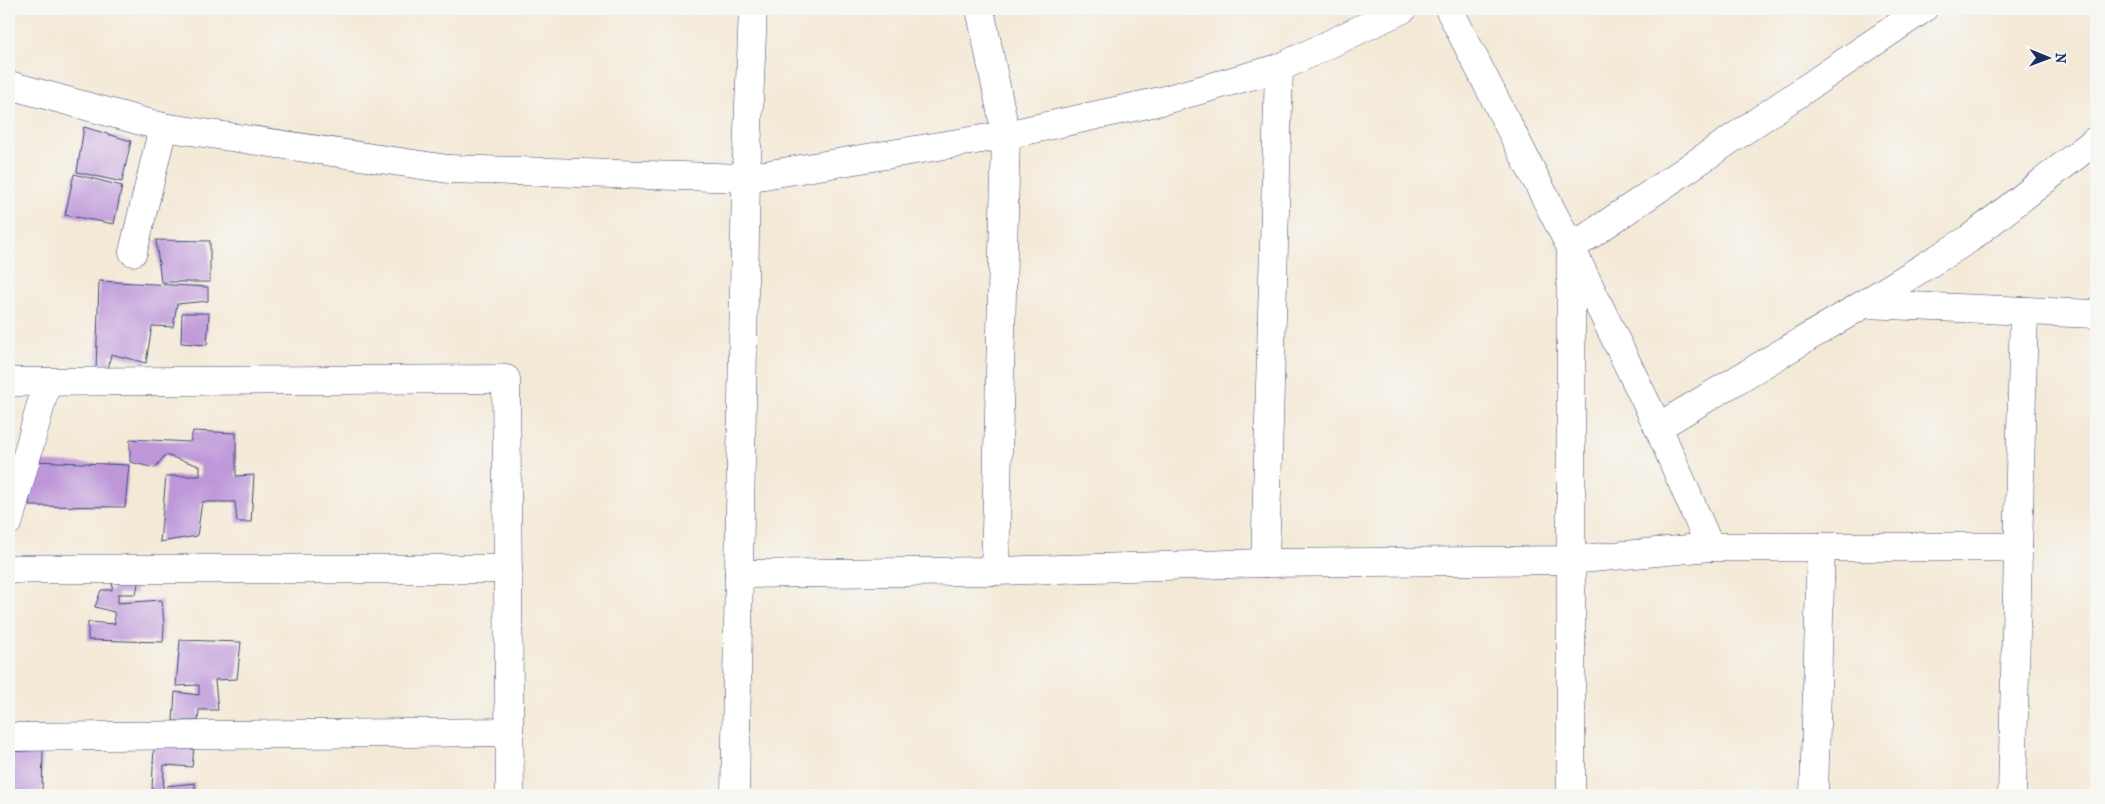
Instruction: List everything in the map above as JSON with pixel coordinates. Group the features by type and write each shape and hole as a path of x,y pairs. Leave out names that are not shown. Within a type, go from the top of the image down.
{"street":[{"path":"735,795 746,178 753,9"},
{"path":"980,9 1006,135 995,571"},
{"path":"9,85 163,127 448,169 746,178 1006,135 1162,101 1279,68 1403,9"},
{"path":"1449,9 1572,248 1658,427 1710,547"},
{"path":"1572,248 1923,9"},
{"path":"1265,563 1279,68"},
{"path":"133,252 163,127"},
{"path":"1658,427 1969,239 2096,140"},
{"path":"1571,795 1572,248"},
{"path":"1864,304 2096,314"},
{"path":"2012,795 2024,311"},
{"path":"9,382 506,379 510,795"},
{"path":"9,520 47,382"},
{"path":"739,574 995,571 1265,563 1571,560 1710,547 2018,547"},
{"path":"1814,795 1821,547"},
{"path":"9,569 508,569"},
{"path":"9,737 509,732"}],"building":[{"path":"84,127 131,141 122,182 77,172"},
{"path":"74,174 122,186 114,224 65,215"},
{"path":"156,240 210,241 210,282 161,282"},
{"path":"99,281 208,287 208,301 177,304 173,327 152,326 146,363 111,354 108,370 96,370"},
{"path":"182,313 209,313 207,345 181,343"},
{"path":"193,431 236,433 236,476 254,475 251,522 237,522 235,502 202,502 197,536 160,542 166,476 200,476 200,466 165,455 155,468 130,462 130,439 190,442"},
{"path":"34,461 129,465 125,507 29,506"},
{"path":"113,573 140,573 136,594 118,594 118,603 162,600 163,642 88,640 88,622 115,624 114,612 95,607 101,590 112,590"},
{"path":"180,640 241,642 237,679 215,680 218,710 199,710 198,721 173,721 175,692 199,695 199,685 176,686"},
{"path":"154,745 194,747 192,767 164,765 163,790 152,790"},
{"path":"43,750 42,792 9,794 9,752"},
{"path":"195,783 195,795 167,795 167,786"}]}
